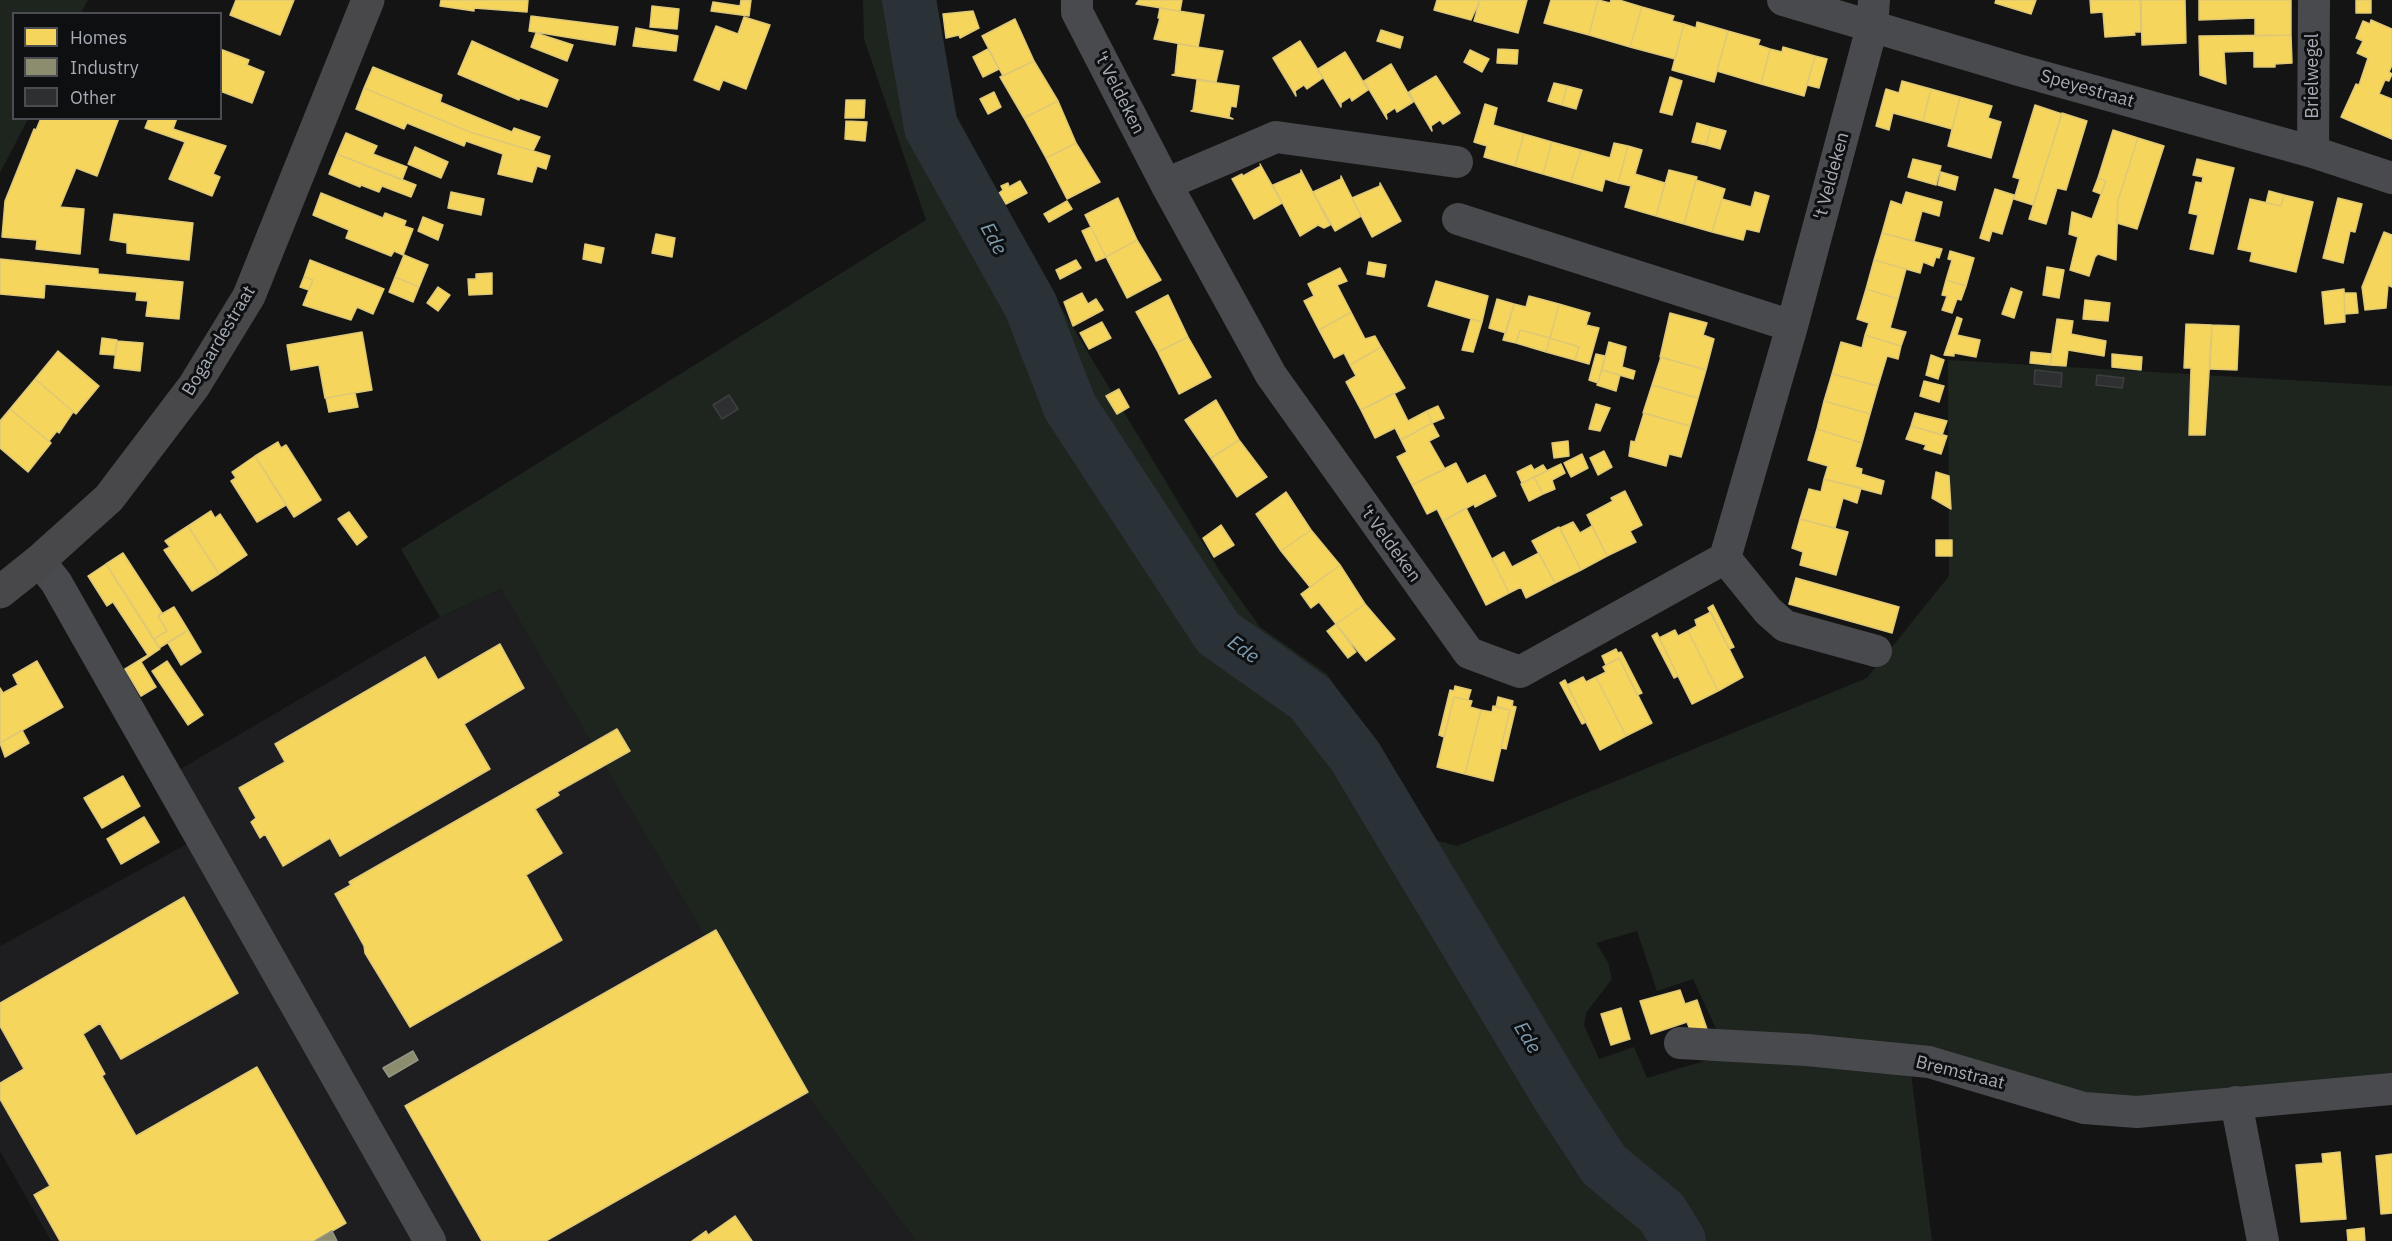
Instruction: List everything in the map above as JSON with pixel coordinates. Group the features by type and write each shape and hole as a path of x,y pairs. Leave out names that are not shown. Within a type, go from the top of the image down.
{"street":[{"name":"Bogaardestraat","path":"0,592 39,561 109,498 194,386 249,296 368,0"},
{"name":"'t Veldeken","path":"1077,0 1077,12 1166,184 1271,375 1469,653 1520,672 1725,558 1792,326 1873,14"},
{"name":"Speyestraat","path":"1783,0 1873,14 2392,178"},
{"name":"Brielwegel","path":"2313,152 2314,0"},
{"path":"1166,184 1276,137 1458,162"},
{"path":"1458,219 1792,326"},
{"path":"1725,558 1768,611 1785,626 1876,651"},
{"path":"39,561 56,582 430,1241"},
{"name":"Bremstraat","path":"1680,1043 1808,1050 1929,1062 2084,1108 2137,1112 2392,1089"},
{"path":"2236,1102 2263,1241"}],"shaded area":[{"path":"0,0 88,0 82,12 12,12 12,120 27,120 0,173"},
{"path":"863,0 936,0 954,111 1054,296 1219,570 1260,627 1327,674 1431,839 1457,846 1867,678 1949,576 1948,360 2392,386 2392,1078 2127,1097 2081,1096 1718,1033 1693,979 1657,991 1637,931 1596,943 1608,962 1612,979 1586,1013 1584,1025 1599,1059 1634,1047 1647,1078 1718,1057 1911,1073 1932,1241 1695,1241 1676,1208 1635,1176 1580,1115 1490,967 1466,979 1547,1109 1580,1152 1646,1225 1654,1241 916,1241 768,1043 501,589 440,617 401,549 926,220 864,39"},
{"path":"501,589 768,1043 916,1241 51,1241 0,1151 0,946 209,832 177,771 440,617"}],"building: Homes":[{"path":"236,0 294,0 280,35 230,15"},
{"path":"441,0 528,0 527,12 474,8 474,11 440,6"},
{"path":"741,0 751,0 749,16 711,11 713,2 740,6"},
{"path":"1139,0 1182,0 1180,11 1136,4"},
{"path":"1437,0 1480,0 1471,20 1434,10"},
{"path":"1480,0 1527,0 1518,33 1474,21"},
{"path":"1551,0 1598,0 1589,35 1544,23"},
{"path":"1598,0 1610,3 1611,0 1619,0 1642,7 1630,47 1589,35"},
{"path":"1996,0 2036,0 2031,14 1995,3"},
{"path":"2090,0 2140,0 2141,32 2134,32 2135,35 2105,37 2103,12 2091,13"},
{"path":"2141,0 2185,0 2186,43 2142,45"},
{"path":"2199,0 2291,0 2291,35 2255,36 2255,18 2199,20"},
{"path":"2356,0 2371,0 2371,13 2356,13"},
{"path":"652,6 679,9 677,29 650,27"},
{"path":"1642,7 1674,16 1672,21 1684,24 1675,59 1630,47"},
{"path":"1160,8 1204,15 1198,47 1154,39 1160,18 1158,18"},
{"path":"973,11 979,28 960,38 959,35 946,38 943,14"},
{"path":"531,16 618,27 615,45 529,31"},
{"path":"744,17 770,25 746,89 723,80 719,90 694,80 716,26 738,34"},
{"path":"1015,19 1034,61 1003,76 982,36"},
{"path":"2371,20 2392,29 2392,65 2389,72 2392,74 2389,81 2385,80 2379,94 2392,99 2392,139 2341,117 2356,84 2359,85 2368,58 2357,53 2363,41 2356,38 2363,21 2370,24"},
{"path":"1697,22 1728,31 1714,82 1672,70 1684,24 1696,28"},
{"path":"636,28 678,36 676,51 633,46"},
{"path":"1381,30 1403,37 1400,48 1377,41"},
{"path":"1728,31 1760,40 1758,45 1770,49 1761,84 1717,71"},
{"path":"536,33 573,45 567,61 531,47"},
{"path":"2291,35 2292,63 2275,64 2275,67 2254,67 2254,51 2224,52 2226,84 2200,75 2199,36"},
{"path":"472,41 558,80 547,107 520,98 519,100 458,74"},
{"path":"1300,41 1323,78 1307,89 1304,85 1295,91 1296,96 1273,58"},
{"path":"1178,44 1223,51 1216,82 1172,75 1175,74"},
{"path":"1783,47 1815,56 1804,96 1761,84 1770,49 1782,52"},
{"path":"988,49 999,69 983,77 973,57"},
{"path":"1498,49 1518,50 1517,64 1497,63"},
{"path":"222,50 249,60 247,65 264,72 252,103 222,92"},
{"path":"1470,50 1489,59 1482,72 1464,62"},
{"path":"1345,52 1368,90 1352,101 1350,97 1341,103 1341,107 1318,69"},
{"path":"1815,56 1827,59 1819,88 1807,85"},
{"path":"1034,61 1058,101 1024,118 1000,77"},
{"path":"1391,64 1413,102 1397,112 1395,108 1386,114 1387,119 1364,81"},
{"path":"373,67 442,95 440,102 512,132 514,128 540,137 533,151 470,132 364,88"},
{"path":"1436,76 1460,113 1443,124 1440,120 1431,126 1432,131 1409,92"},
{"path":"1670,77 1682,81 1672,115 1660,112"},
{"path":"1197,80 1239,86 1236,107 1231,106 1229,117 1233,119 1191,111"},
{"path":"1902,81 1931,89 1923,121 1893,113 1889,130 1876,126 1886,89 1899,93"},
{"path":"1554,83 1567,86 1562,105 1548,101"},
{"path":"1567,86 1582,90 1576,109 1562,105"},
{"path":"364,88 470,132 550,156 546,169 537,166 532,182 498,174 503,154 466,141 464,146 407,123 404,129 356,109"},
{"path":"1931,89 1960,97 1952,129 1923,121"},
{"path":"994,92 1001,107 988,114 980,99"},
{"path":"1960,97 1992,106 1988,118 2001,122 1991,158 1948,146"},
{"path":"846,100 865,100 864,118 845,118"},
{"path":"1058,101 1076,143 1046,158 1024,118"},
{"path":"1485,104 1497,108 1493,125 1524,134 1515,166 1484,157 1487,146 1474,142"},
{"path":"2035,105 2062,114 2033,205 2014,199 2020,179 2013,177"},
{"path":"2062,113 2087,121 2066,190 2057,188 2046,224 2029,219"},
{"path":"40,120 118,120 97,176 76,168 60,207 84,209 80,254 36,249 37,240 2,237 5,201 34,129 36,130"},
{"path":"148,120 176,120 173,129 226,146 213,174 220,177 212,196 169,179 185,142 145,128"},
{"path":"846,121 867,122 865,141 845,139"},
{"path":"1697,123 1711,127 1706,145 1692,142"},
{"path":"1711,127 1726,131 1720,149 1706,145"},
{"path":"2113,130 2138,138 2118,200 2116,260 2098,254 2089,276 2070,270 2078,237 2069,234 2072,212 2092,219 2106,181 2098,178"},
{"path":"346,133 377,146 373,154 407,167 402,180 337,154"},
{"path":"1524,134 1552,142 1543,174 1515,166"},
{"path":"2138,138 2164,146 2137,229 2117,223 2117,220 2118,200"},
{"path":"1552,142 1581,150 1571,182 1543,174"},
{"path":"1076,143 1100,182 1067,199 1046,158"},
{"path":"1614,143 1628,146 1618,183 1605,179 1602,191 1571,182 1581,150 1610,158"},
{"path":"1628,146 1642,150 1635,174 1665,183 1656,216 1625,207 1631,186 1618,183"},
{"path":"415,147 448,162 441,178 408,164"},
{"path":"337,154 416,185 411,197 382,186 379,192 361,185 360,187 329,174"},
{"path":"1913,159 1941,166 1936,185 1908,177"},
{"path":"2197,159 2234,168 2213,254 2190,249 2198,215 2189,213 2196,182 2202,183 2203,177 2193,175"},
{"path":"1260,164 1282,203 1254,219 1232,179 1242,174 1243,176 1261,166"},
{"path":"1301,170 1330,225 1324,228 1318,225 1300,236 1273,185 1301,173"},
{"path":"1669,170 1697,177 1684,224 1656,216"},
{"path":"1941,172 1958,177 1955,190 1938,185"},
{"path":"1341,176 1361,216 1335,231 1313,192 1341,179"},
{"path":"2098,178 2106,181 2101,194 2093,191"},
{"path":"1696,180 1725,189 1712,232 1684,224"},
{"path":"1020,181 1027,193 1006,204 999,193 1003,190 1001,186 1008,183 1009,187"},
{"path":"1380,183 1401,221 1372,237 1352,198 1380,186"},
{"path":"1995,189 2014,195 2002,234 1992,231 1989,241 1980,238"},
{"path":"2269,191 2284,195 2281,206 2266,203"},
{"path":"451,192 484,199 481,215 448,208"},
{"path":"1755,192 1769,196 1759,232 1746,229 1743,240 1712,232 1722,199 1751,207"},
{"path":"1906,192 1942,202 1939,216 1922,211 1914,241 1882,233 1891,201 1902,205"},
{"path":"321,193 383,218 385,213 406,221 404,226 413,229 403,255 394,251 391,256 346,238 349,230 313,215"},
{"path":"2284,195 2313,202 2296,272 2250,261 2252,252 2238,249 2250,199 2281,206"},
{"path":"1118,198 1137,240 1106,257 1085,215"},
{"path":"2338,198 2362,204 2355,232 2350,231 2343,263 2323,258"},
{"path":"1067,201 1072,209 1049,222 1044,214"},
{"path":"114,214 193,223 189,260 127,253 127,243 110,240"},
{"path":"423,217 443,225 438,240 418,231"},
{"path":"1091,227 1106,257 1096,261 1082,231"},
{"path":"2384,232 2392,235 2392,287 2388,285 2386,308 2365,310 2362,287"},
{"path":"1882,233 1942,249 1939,258 1936,257 1933,266 1923,262 1920,273 1874,260"},
{"path":"656,234 675,238 672,257 652,253"},
{"path":"1137,240 1161,280 1127,298 1106,257"},
{"path":"585,244 604,248 601,263 583,259"},
{"path":"1950,251 1974,258 1966,286 1946,280 1952,260 1948,259"},
{"path":"404,255 428,265 419,287 395,277"},
{"path":"0,259 98,269 98,274 183,282 179,319 146,316 148,301 136,300 137,292 45,284 44,298 0,294"},
{"path":"310,260 384,289 373,314 357,307 351,320 303,305 313,280 304,277"},
{"path":"1076,260 1081,268 1060,279 1056,270"},
{"path":"1874,260 1906,269 1898,299 1866,289"},
{"path":"1369,262 1386,265 1384,277 1367,274"},
{"path":"2047,267 2064,270 2059,298 2043,295"},
{"path":"1340,268 1347,281 1337,285 1351,312 1319,330 1304,301 1314,296 1308,284"},
{"path":"492,273 492,294 469,295 468,279 476,279 476,274"},
{"path":"304,277 313,280 309,290 300,287"},
{"path":"395,277 419,287 413,302 389,292"},
{"path":"1946,280 1966,286 1961,300 1957,299 1952,313 1942,310 1947,296 1942,295"},
{"path":"1436,281 1488,296 1482,322 1428,306"},
{"path":"438,287 450,295 438,311 427,303"},
{"path":"2011,288 2022,292 2014,318 2002,314"},
{"path":"1866,289 1898,299 1890,328 1906,332 1901,346 1865,335 1869,323 1857,319"},
{"path":"2344,289 2345,322 2325,324 2322,292"},
{"path":"1082,293 1088,304 1096,299 1103,310 1073,326 1064,302"},
{"path":"2344,293 2356,293 2358,313 2345,314"},
{"path":"1168,295 1188,337 1158,352 1136,312"},
{"path":"1529,296 1559,304 1550,338 1520,330 1516,343 1503,340 1514,304 1526,307"},
{"path":"1497,299 1514,304 1506,333 1489,328"},
{"path":"2085,300 2110,303 2108,321 2083,319"},
{"path":"1559,304 1590,313 1586,325 1599,328 1589,364 1575,360 1579,347 1550,338"},
{"path":"1351,312 1365,339 1375,336 1381,347 1350,365 1344,353 1334,358 1319,330"},
{"path":"1670,313 1707,323 1703,335 1714,339 1706,370 1660,357"},
{"path":"1957,317 1962,319 1957,335 1980,340 1976,357 1954,353 1954,356 1944,355"},
{"path":"1471,319 1482,322 1473,352 1462,350"},
{"path":"2057,319 2073,321 2071,334 2106,341 2104,356 2068,350 2066,366 2050,365"},
{"path":"1102,322 1111,338 1089,349 1080,333"},
{"path":"2186,324 2212,325 2205,435 2189,435 2191,368 2184,368"},
{"path":"2212,325 2239,326 2237,370 2210,369"},
{"path":"1520,330 1550,338 1546,352 1516,343"},
{"path":"362,332 372,390 325,398 319,365 291,370 287,345"},
{"path":"1865,335 1901,346 1898,359 1887,356 1878,386 1832,374 1841,342 1862,348"},
{"path":"1188,337 1211,377 1179,394 1158,352"},
{"path":"102,338 117,340 115,355 100,354"},
{"path":"1550,338 1579,347 1575,360 1546,352"},
{"path":"117,341 143,343 140,371 114,368"},
{"path":"1609,342 1626,347 1622,367 1635,371 1633,379 1602,370"},
{"path":"1381,347 1405,388 1361,410 1346,382 1356,376 1350,365"},
{"path":"58,351 99,386 76,414 35,379"},
{"path":"2031,352 2052,354 2050,365 2030,363"},
{"path":"1596,354 1605,356 1598,383 1589,380"},
{"path":"2112,354 2142,357 2141,370 2112,367"},
{"path":"1931,355 1944,360 1938,379 1926,375"},
{"path":"1661,357 1706,370 1698,398 1652,385"},
{"path":"1602,370 1620,375 1616,391 1597,385"},
{"path":"1832,374 1878,386 1870,414 1824,401"},
{"path":"35,379 76,414 73,412 59,433 57,431 49,441 51,443 10,409"},
{"path":"1924,381 1944,386 1939,402 1920,396"},
{"path":"1652,385 1698,398 1690,426 1643,413"},
{"path":"1119,389 1129,407 1117,414 1106,396"},
{"path":"355,393 358,407 329,412 326,398"},
{"path":"1394,393 1408,421 1427,411 1432,423 1401,440 1395,428 1375,438 1361,410"},
{"path":"1216,400 1239,440 1211,458 1185,420"},
{"path":"1824,401 1870,414 1862,443 1817,429"},
{"path":"1596,404 1610,408 1600,431 1589,429"},
{"path":"1438,406 1444,418 1432,423 1427,411"},
{"path":"10,409 51,443 28,472 0,448 0,421"},
{"path":"1644,413 1690,426 1681,457 1669,454 1666,466 1629,456 1631,441 1635,442"},
{"path":"1915,413 1947,421 1942,435 1911,426"},
{"path":"1432,423 1439,436 1429,441 1445,469 1412,485 1397,457 1407,452 1401,440"},
{"path":"1911,426 1947,436 1941,454 1924,449 1926,445 1906,439"},
{"path":"1817,429 1862,443 1855,467 1862,469 1861,474 1884,481 1881,494 1824,479 1828,466 1808,460"},
{"path":"1239,440 1267,477 1237,497 1211,458"},
{"path":"1568,441 1569,456 1554,458 1552,443"},
{"path":"278,442 281,448 286,445 321,500 294,517 255,456"},
{"path":"1604,451 1612,467 1598,475 1590,458"},
{"path":"1582,454 1588,468 1571,477 1564,463"},
{"path":"255,456 286,505 257,522 231,481 236,478 232,472"},
{"path":"1456,463 1467,484 1485,475 1496,496 1475,507 1474,504 1443,521 1437,509 1427,514 1412,485"},
{"path":"1561,464 1565,473 1552,480 1555,489 1543,494 1534,477"},
{"path":"1531,465 1534,470 1543,465 1547,471 1522,483 1517,472"},
{"path":"1936,472 1949,476 1951,509 1932,498"},
{"path":"1534,477 1543,494 1529,501 1521,484"},
{"path":"1824,479 1861,488 1857,503 1843,498 1835,528 1800,519 1809,489 1821,492"},
{"path":"1625,491 1642,525 1630,531 1636,542 1607,556 1587,515 1613,501 1611,498"},
{"path":"1286,492 1311,530 1281,551 1256,514"},
{"path":"1466,508 1509,593 1486,605 1443,521"},
{"path":"211,511 215,518 220,514 247,555 219,574 188,526"},
{"path":"349,512 367,537 357,545 338,519"},
{"path":"1800,519 1848,532 1836,575 1800,565 1803,552 1792,548"},
{"path":"1573,522 1580,533 1592,526 1607,556 1581,570 1560,528"},
{"path":"1221,525 1234,545 1214,557 1203,538"},
{"path":"188,526 219,574 192,591 164,550 170,547 165,541"},
{"path":"1559,527 1581,570 1555,583 1532,541"},
{"path":"1311,530 1340,565 1310,587 1281,551"},
{"path":"1936,540 1952,540 1952,556 1936,556"},
{"path":"1504,552 1512,567 1539,553 1555,583 1526,598 1521,587 1509,593 1492,559"},
{"path":"123,553 162,613 158,616 167,631 154,639 106,564"},
{"path":"106,564 160,649 141,662 156,687 141,696 125,669 148,655 113,602 107,606 88,576"},
{"path":"1340,565 1365,604 1336,624 1319,602 1311,608 1301,594"},
{"path":"1796,578 1899,607 1892,633 1789,604"},
{"path":"1365,604 1395,639 1366,661 1336,624"},
{"path":"1713,605 1734,647 1729,649 1708,608"},
{"path":"174,607 188,630 159,648 154,639 167,631 158,616"},
{"path":"1711,612 1743,677 1718,691 1688,631 1697,626 1695,620"},
{"path":"1336,624 1356,652 1348,658 1327,631"},
{"path":"188,630 201,652 181,665 168,643"},
{"path":"1675,630 1678,636 1688,631 1718,691 1692,704 1659,638"},
{"path":"1657,633 1678,676 1674,678 1652,636"},
{"path":"500,644 524,688 464,724 490,769 340,856 330,838 283,866 265,834 260,838 251,822 256,818 239,788 285,762 275,744 425,657 438,680"},
{"path":"1616,649 1618,653 1621,652 1642,693 1637,695 1619,658 1606,665 1602,656"},
{"path":"1619,658 1652,723 1626,736 1596,677 1606,672 1603,667"},
{"path":"37,661 63,707 0,743 0,688 3,693 18,685 13,675"},
{"path":"167,661 203,715 188,725 152,671"},
{"path":"1583,677 1586,682 1596,677 1626,736 1600,750 1567,685"},
{"path":"1565,680 1586,722 1582,724 1560,683"},
{"path":"1455,686 1471,690 1468,700 1454,697 1444,737 1439,735 1450,690 1454,691"},
{"path":"1454,697 1472,701 1470,707 1481,710 1465,774 1437,767"},
{"path":"1498,697 1513,701 1512,706 1516,707 1506,749 1501,748 1510,710 1496,707"},
{"path":"1493,706 1510,710 1493,781 1465,774 1481,710 1492,712"},
{"path":"617,729 630,751 557,792 559,795 535,809 562,853 526,875 562,940 410,1027 365,953 364,946 335,894 351,885 349,882"},
{"path":"22,730 29,743 5,757 0,743"},
{"path":"123,776 140,806 102,828 84,798"},
{"path":"144,817 159,842 121,864 107,839"},
{"path":"184,897 238,993 121,1059 100,1023 83,1034 105,1074 102,1076 136,1136 257,1067 346,1223 315,1241 60,1241 34,1195 50,1186 0,1099 0,1083 24,1069 0,1026 0,1003"},
{"path":"716,930 808,1092 546,1241 482,1241 405,1106"},
{"path":"1680,990 1685,1004 1697,1000 1709,1035 1694,1040 1687,1022 1651,1034 1640,1001"},
{"path":"1621,1008 1630,1039 1611,1045 1601,1014"},
{"path":"2340,1152 2346,1219 2301,1222 2296,1165 2323,1163 2322,1154"},
{"path":"2392,1154 2392,1213 2381,1214 2376,1156"},
{"path":"735,1216 752,1241 692,1241 706,1231 708,1235"},
{"path":"2364,1228 2365,1241 2348,1241 2347,1230"}],"building: Industry":[{"path":"413,1051 418,1060 389,1077 383,1068"},
{"path":"332,1231 337,1241 315,1241"}],"building: Other":[{"path":"2035,370 2062,373 2061,387 2034,384"},
{"path":"2097,375 2124,378 2122,388 2096,385"},
{"path":"729,395 738,409 722,419 713,405"}],"waterway":[{"name":"Ede","path":"909,0 931,127 1031,306 1070,407 1218,633 1310,698 1355,756 1562,1101 1604,1165 1662,1213 1679,1241"}]}
